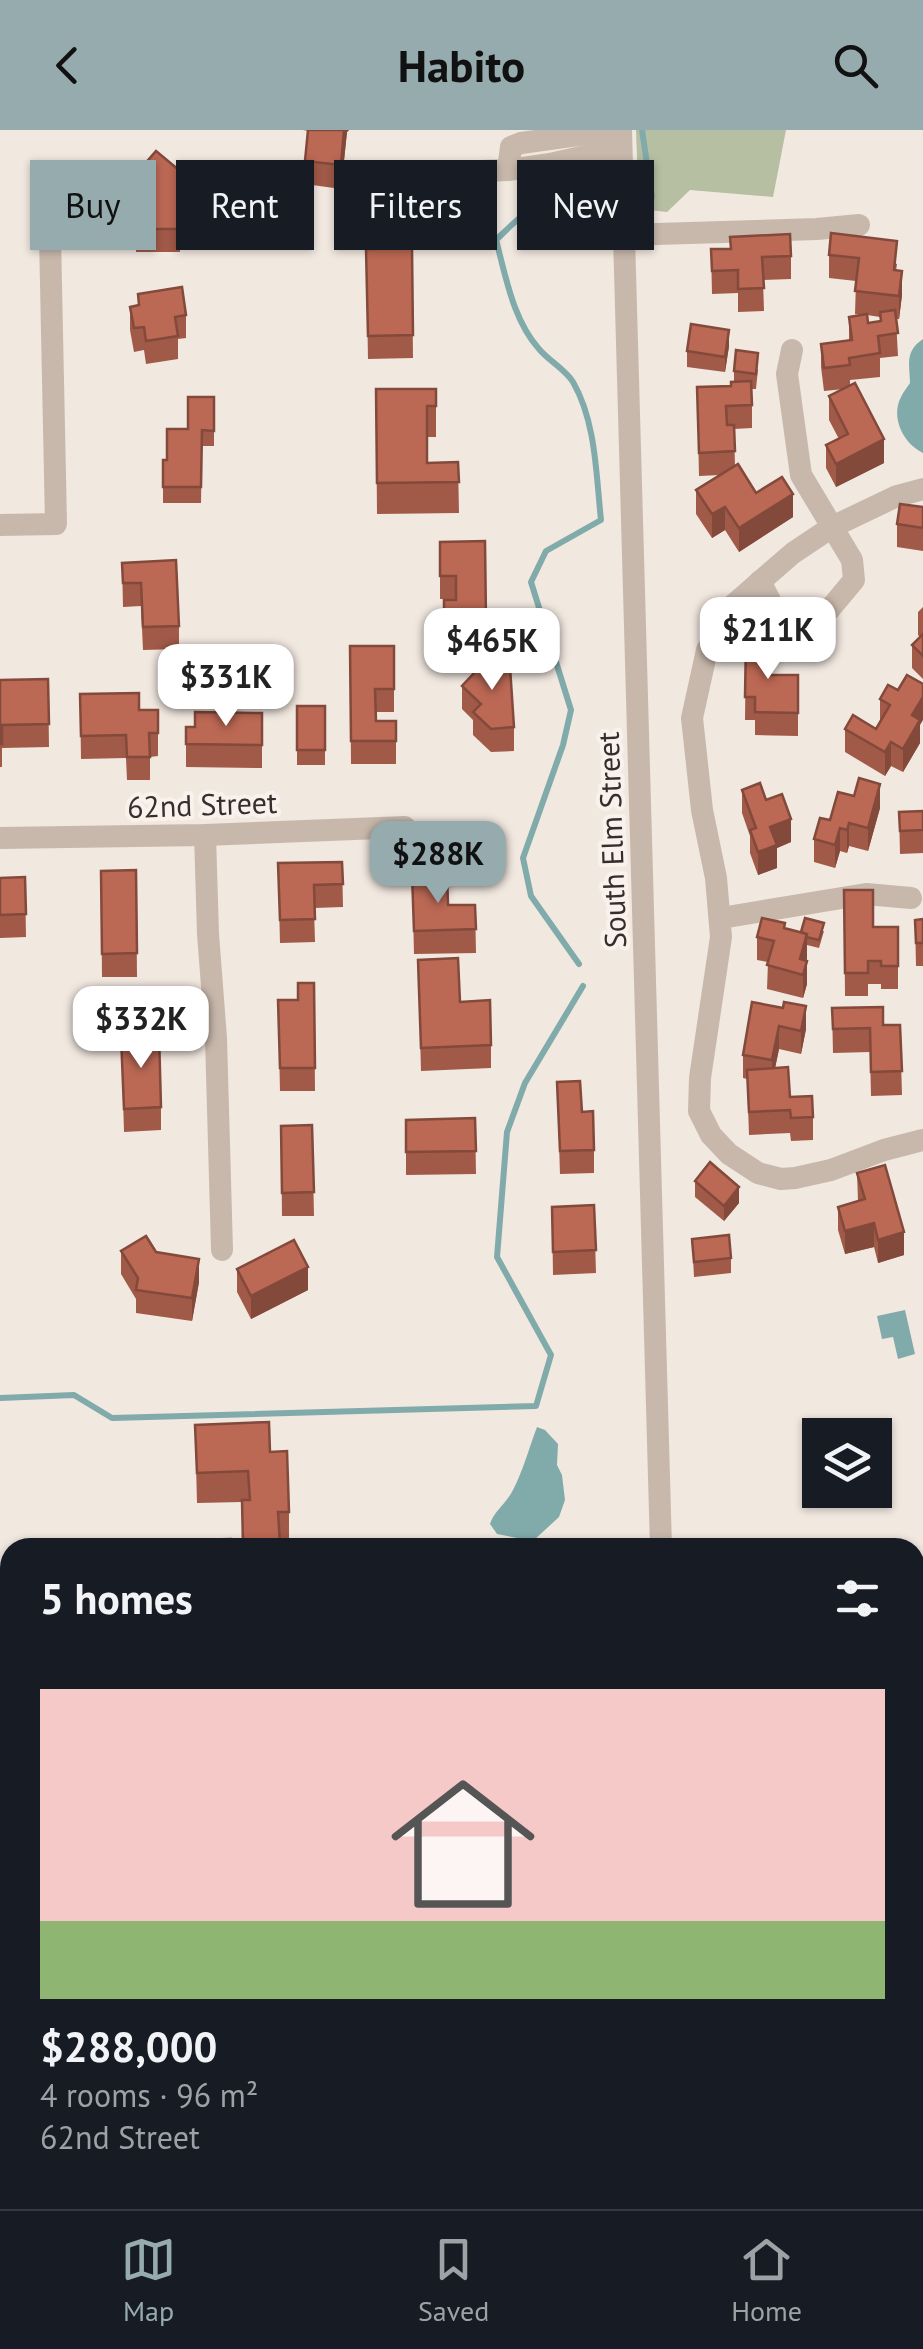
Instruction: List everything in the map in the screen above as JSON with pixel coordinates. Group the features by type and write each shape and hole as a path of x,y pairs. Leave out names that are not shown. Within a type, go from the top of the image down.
{"street":[{"path":"497,170 550,164 618,136"},
{"path":"654,234 859,225"},
{"path":"0,525 56,524 50,250"},
{"name":"South Elm Street","path":"624,250 661,1538"},
{"path":"760,581 780,620 798,625 829,610 854,580 852,560 801,475 787,374 792,350"},
{"path":"923,489 896,496 832,527 732,606 707,650 692,718 702,810 722,918 700,1078 700,1112 711,1134 729,1154 758,1173 781,1179 810,1176 923,1140"},
{"name":"62nd Street","path":"0,838 405,827"},
{"path":"205,835 222,1250"},
{"path":"722,918 866,894 910,898"}],"green space":[{"path":"636,130 786,130 773,197 690,190 667,212 654,211 654,160 637,160"}],"water":[{"path":"923,339 923,453 905,437 897,413 910,383 911,354"},
{"path":"905,1310 915,1354 898,1359 893,1337 882,1339 877,1316"},
{"path":"537,1427 545,1430 558,1444 557,1465 565,1500 559,1517 536,1538 497,1534 490,1524 517,1483"}],"building":[{"path":"308,130 344,130 341,160 334,160 334,164 305,160"},
{"path":"156,151 176,168 176,229 156,229 156,160 148,160"},
{"path":"831,233 897,241 894,270 902,271 899,296 855,291 859,258 829,255"},
{"path":"790,234 791,256 762,257 764,288 738,289 738,270 712,271 711,249 731,249 730,237"},
{"path":"366,250 412,250 413,335 368,336"},
{"path":"182,287 186,315 175,317 178,336 146,341 144,327 134,328 130,307 139,305 138,294"},
{"path":"895,310 898,333 878,336 880,353 849,358 850,365 824,368 821,344 852,340 849,317 867,314 868,323 881,321 880,312"},
{"path":"691,324 729,330 725,357 687,351"},
{"path":"736,350 758,353 756,374 734,371"},
{"path":"751,381 752,405 726,406 727,425 734,425 735,451 699,453 697,387"},
{"path":"855,383 884,439 836,464 826,445 848,434 829,396"},
{"path":"376,389 436,389 436,406 427,406 427,463 458,462 459,482 377,483"},
{"path":"188,397 214,397 214,431 202,430 201,487 163,487 167,429 188,429"},
{"path":"738,464 756,493 782,477 793,494 739,528 725,507 712,514 696,490"},
{"path":"900,504 923,507 923,528 897,524"},
{"path":"485,541 486,620 444,620 444,600 456,600 456,576 440,576 440,542"},
{"path":"176,560 179,626 143,627 141,583 123,583 122,563"},
{"path":"923,634 923,656 912,645"},
{"path":"746,639 768,639 768,675 798,675 798,713 755,712 755,697 745,697"},
{"path":"350,646 394,646 394,689 375,689 376,721 396,721 396,741 351,741"},
{"path":"491,652 492,669 510,667 514,727 491,729 473,712 481,704 462,686 475,672 474,653"},
{"path":"907,675 923,684 923,697 912,715 920,720 903,749 891,742 885,752 845,729 853,715 876,729 890,705 880,699 888,685 898,690"},
{"path":"48,679 49,724 2,725 0,744 0,680"},
{"path":"139,693 139,710 158,710 158,733 149,733 150,757 127,757 126,735 81,736 80,694"},
{"path":"297,706 325,706 325,750 297,750"},
{"path":"195,712 262,713 262,745 186,744 186,727 195,727"},
{"path":"859,778 880,784 868,828 849,823 847,830 840,828 835,845 814,839 820,818 830,820 838,792 854,796"},
{"path":"760,783 766,800 782,794 791,819 770,827 777,845 758,852 750,830 756,828 742,790"},
{"path":"923,811 923,830 900,831 899,812"},
{"path":"342,862 343,884 314,885 315,919 280,920 278,863"},
{"path":"136,870 137,953 102,954 101,871"},
{"path":"447,873 448,905 475,905 476,929 414,931 412,874"},
{"path":"25,877 26,914 0,915 0,878"},
{"path":"844,890 873,890 873,927 898,927 898,966 868,961 868,973 845,973"},
{"path":"762,918 807,934 800,959 807,961 803,975 767,965 774,941 757,937"},
{"path":"805,918 824,923 819,940 801,932"},
{"path":"923,919 923,943 916,943 915,920"},
{"path":"458,958 460,1002 490,1000 491,1045 421,1048 418,960"},
{"path":"298,983 314,983 315,1068 280,1068 278,1000 298,1000"},
{"path":"752,1002 783,1008 784,1002 806,1006 801,1031 779,1026 772,1060 743,1055"},
{"path":"883,1007 883,1025 900,1025 902,1071 871,1072 870,1028 833,1029 832,1008"},
{"path":"159,1034 161,1107 124,1109 121,1036"},
{"path":"788,1067 790,1097 812,1096 813,1117 791,1118 790,1110 749,1112 747,1070"},
{"path":"580,1081 582,1112 593,1111 594,1150 560,1151 557,1082"},
{"path":"475,1118 476,1151 406,1152 406,1120"},
{"path":"312,1125 314,1192 282,1193 281,1126"},
{"path":"710,1162 739,1187 724,1206 695,1181"},
{"path":"885,1165 904,1232 878,1240 874,1223 845,1231 838,1207 865,1199 857,1173"},
{"path":"594,1205 596,1250 553,1252 552,1207"},
{"path":"729,1235 731,1258 694,1262 692,1239"},
{"path":"146,1236 156,1252 199,1259 192,1298 136,1290 138,1278 121,1251"},
{"path":"294,1240 308,1267 251,1296 237,1269"},
{"path":"269,1422 270,1452 287,1451 289,1512 278,1512 280,1538 243,1538 242,1500 250,1500 248,1471 197,1473 195,1425"}],"waterway":[{"path":"642,130 646,160"},
{"path":"517,220 496,240 512,298 530,338 570,377 581,398 591,431 601,520 546,551 531,582 571,710 563,745 523,858 531,896 579,964"},
{"path":"0,1398 74,1395 112,1418 536,1406 551,1355 497,1257 507,1132 525,1083 583,986"}]}
